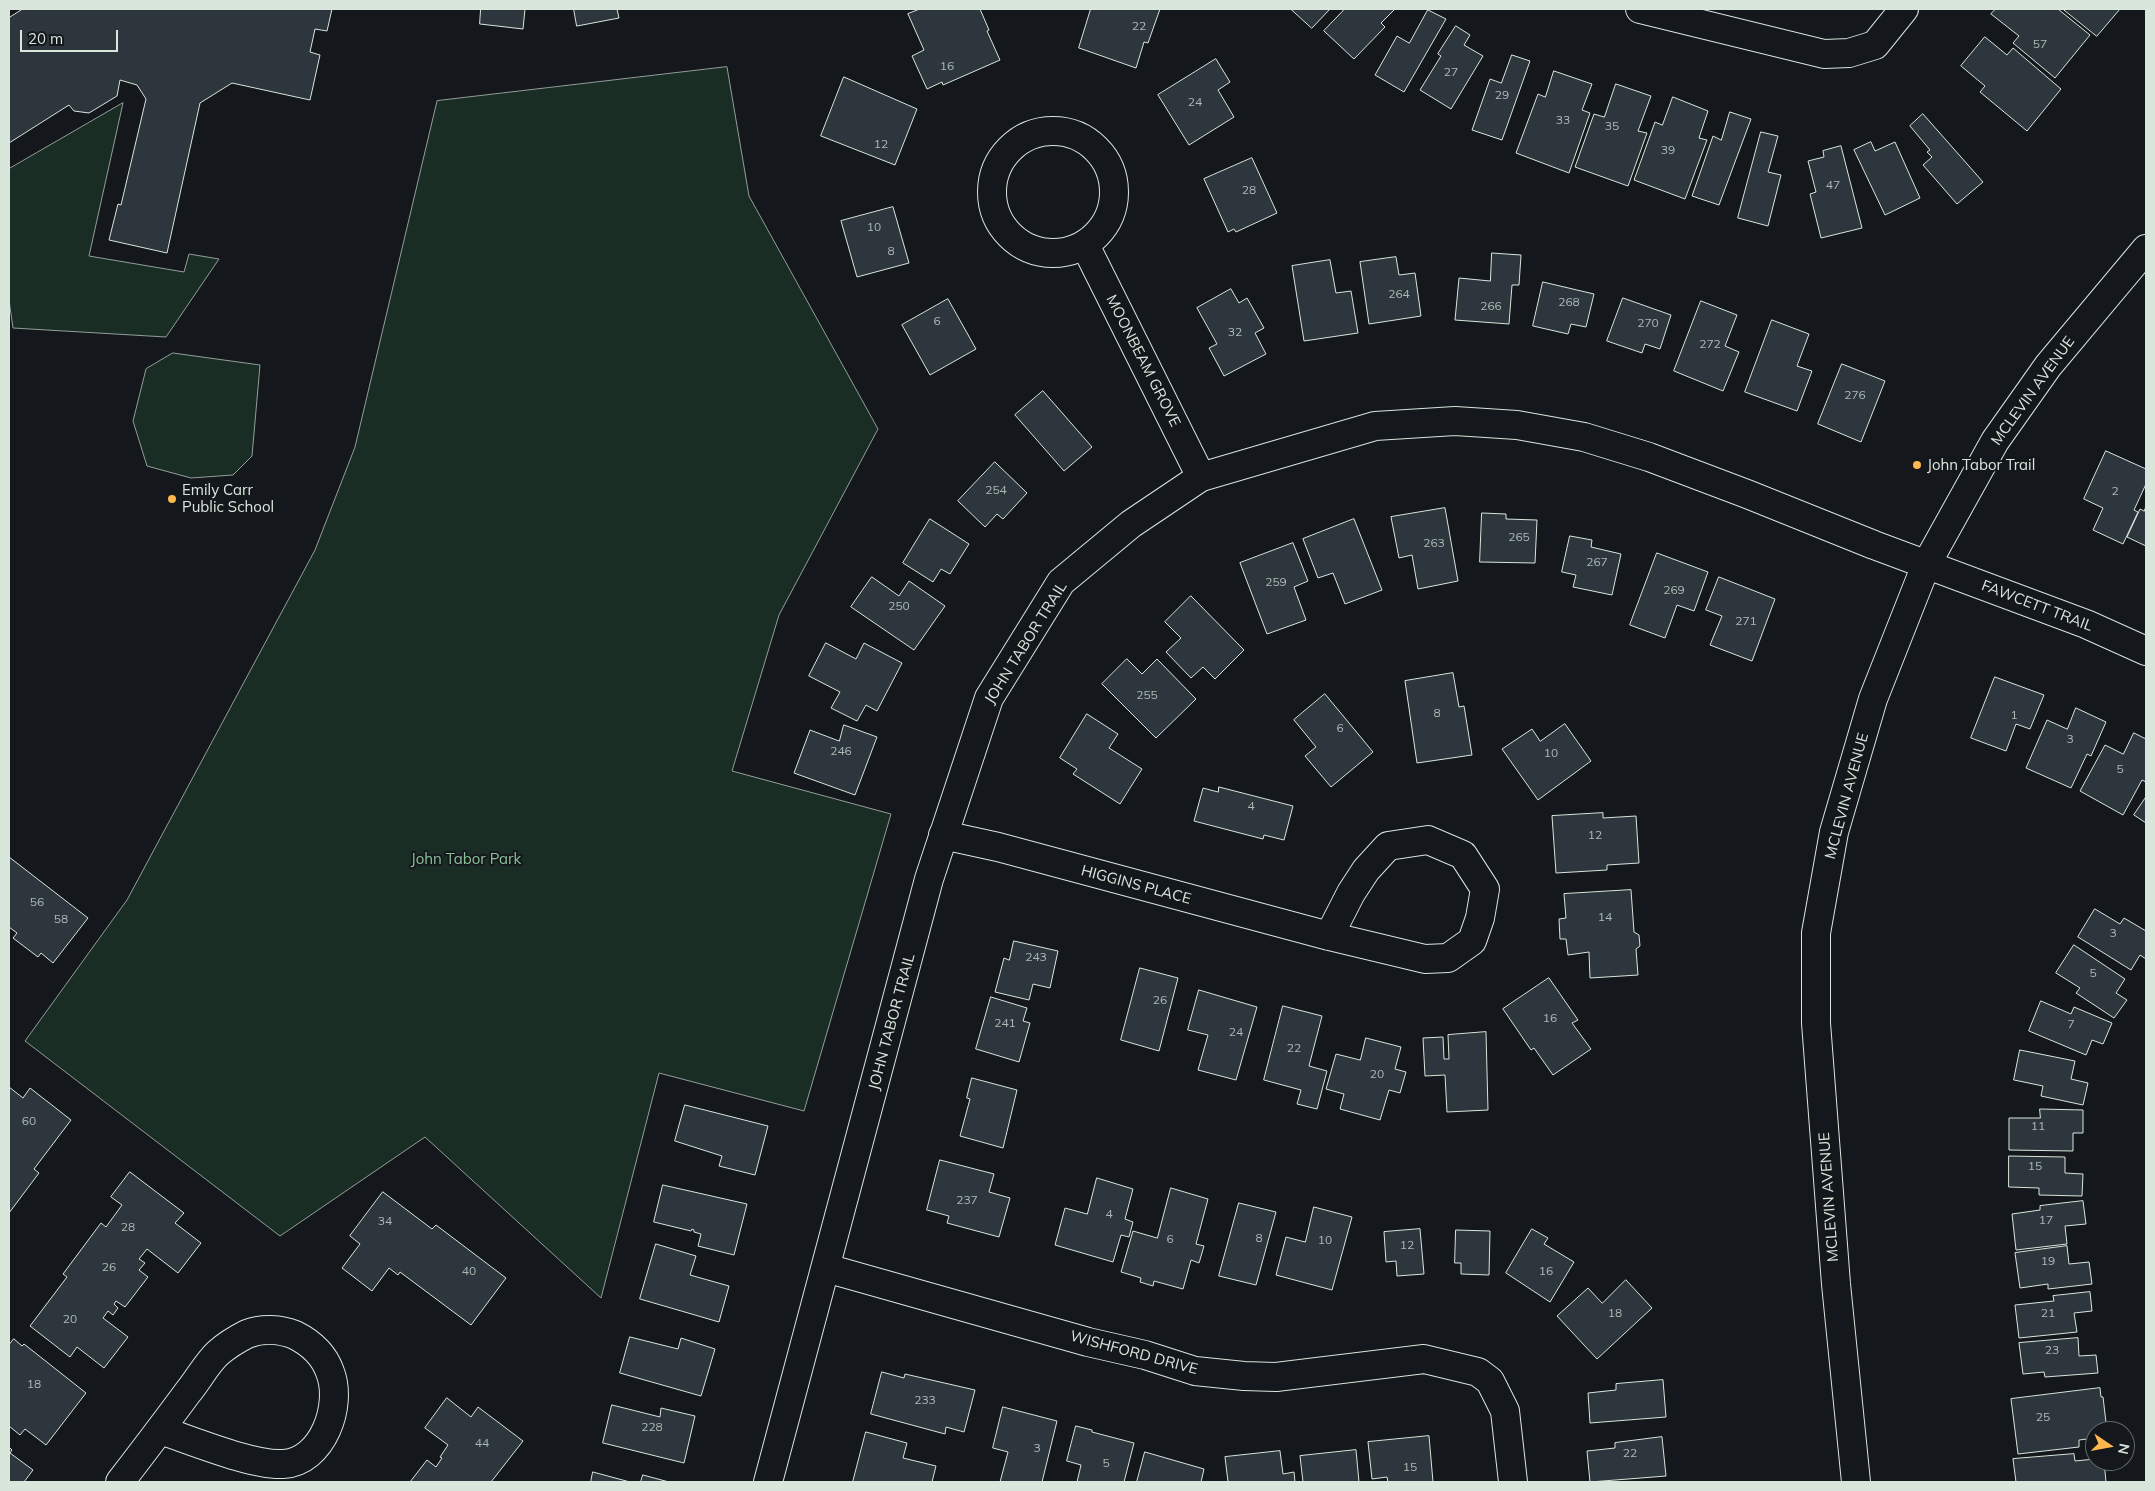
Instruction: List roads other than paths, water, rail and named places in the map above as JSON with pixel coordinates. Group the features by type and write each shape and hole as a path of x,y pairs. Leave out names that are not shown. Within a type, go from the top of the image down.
{"street":[{"path":"1640,9 1824,54 1849,53 1875,45 1904,9"},
{"path":"1040,130 1069,132 1085,139 1099,150 1109,166 1114,183 1112,210 1109,219 1099,234 1085,245 1066,252 1046,253 1026,248 1010,236 998,220 992,200 992,193 993,179 1000,160 1013,145 1040,130"},
{"name":"MOONBEAM GROVE","path":"1085,245 1202,477"},
{"name":"MCLEVIN AVENUE","path":"1856,1482 1836,1284 1816,1023 1816,933 1834,832 1874,699 1926,565 1995,441 2048,366 2146,248"},
{"name":"JOHN TABOR TRAIL","path":"768,1482 929,879 989,698 1061,582 1131,524 1202,477 1375,426 1455,421 1517,425 1584,437 1649,457 1926,565"},
{"name":"FAWCETT TRAIL","path":"1926,565 2086,624 2146,652"},
{"name":"HIGGINS PLACE","path":"943,835 998,847 1329,936 1425,959 1448,958 1472,941 1480,918 1485,889 1463,855 1428,840 1388,846 1366,870 1351,893 1329,936"},
{"name":"WISHFORD DRIVE","path":"826,1268 1088,1342 1145,1355 1195,1371 1276,1377 1424,1359 1478,1372 1490,1381 1505,1411 1513,1482"},
{"path":"120,1482 217,1354 246,1335 269,1330 281,1331 306,1341 316,1349 331,1374 334,1395 333,1413 325,1433 315,1448 300,1460 284,1464 248,1459 160,1430"}],"place":[{"name":"John Tabor Trail","path":"1917,465"},
{"name":"Emily Carr Public School","path":"172,499"}],"park label":[{"name":"John Tabor Park","path":"466,859"}]}
